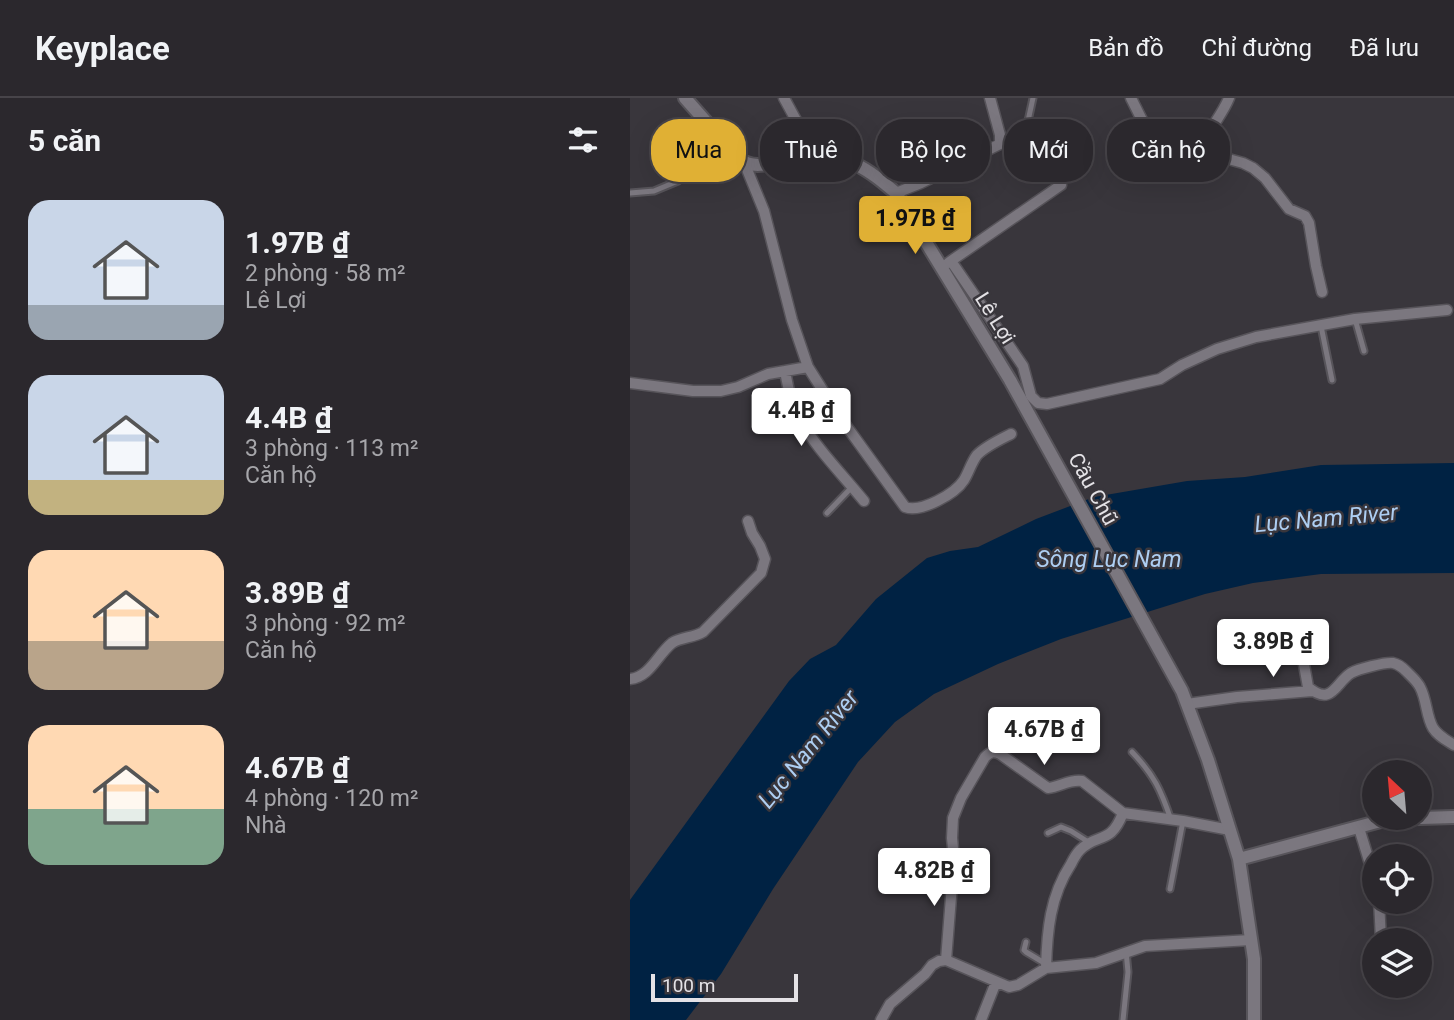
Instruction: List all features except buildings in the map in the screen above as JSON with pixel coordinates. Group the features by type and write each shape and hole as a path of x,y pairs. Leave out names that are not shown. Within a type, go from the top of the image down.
{"street":[{"path":"685,98 704,119"},
{"path":"784,98 795,119"},
{"path":"896,193 1000,144 990,98"},
{"path":"1130,98 1141,119"},
{"path":"1217,119 1229,98"},
{"path":"1230,159 1253,168 1265,178 1289,209 1305,216 1322,292"},
{"path":"746,167 764,211 792,320 808,367 837,413 905,507 912,509 925,506 954,492 978,455 1011,434"},
{"name":"Lê Lợi","path":"862,168 896,193 946,264 1010,380"},
{"path":"1061,185 946,264 1023,366 1031,397 1038,403 1047,404 1092,396 1160,379 1182,365 1217,349 1256,337 1355,319 1447,310"},
{"path":"630,383 693,391 721,391 768,374 808,367"},
{"path":"785,371 789,395 801,421 864,501"},
{"name":"Cầu Chũ","path":"1010,380 1187,704 1239,859 1254,959 1254,1020"},
{"path":"630,679 649,670 674,641 703,632 761,573 765,559 748,521"},
{"path":"1300,642 1308,687 1312,691"},
{"path":"1187,704 1312,691 1323,695 1338,688 1351,673 1385,663 1395,663 1420,687 1433,729 1454,745"},
{"path":"946,960 954,859 953,818 961,798 989,753 994,751 1000,754 1048,788 1074,780 1082,781 1123,813 1230,830"},
{"path":"1046,966 1053,903 1062,877 1080,850 1110,834 1123,813"},
{"path":"1432,817 1454,817"},
{"path":"1239,859 1362,827"},
{"path":"1359,828 1364,844"},
{"path":"881,1020 890,1004 939,961 946,960 1009,987 1018,985 1046,966 1096,963 1145,946 1251,940"},
{"path":"981,1020 996,982"}],"lane":[{"path":"1028,119 1032,98"},
{"path":"630,193 654,191 676,182"},
{"path":"1355,319 1364,351"},
{"path":"1321,326 1332,380"},
{"path":"801,421 820,407 831,421"},
{"path":"827,513 852,487"},
{"path":"1132,752 1155,780 1171,820"},
{"path":"1170,889 1183,821"},
{"path":"1048,833 1061,827 1090,844"},
{"path":"1026,942 1024,950 1046,966"},
{"path":"1123,1020 1128,972 1126,951"}],"water":[{"name":"Sông Lục Nam","path":"1454,463 1454,573 1321,574 1253,583 1205,594 1061,639 934,694 895,722 858,762 773,889 721,974 686,1020 630,1020 630,900 789,681 810,659 836,645 876,599 927,558 978,547 1036,519 1094,497 1187,481 1245,477 1321,465"}],"water label":[{"name":"Lục Nam River","path":"1326,518"},
{"name":"Lục Nam River","path":"808,749"}]}
